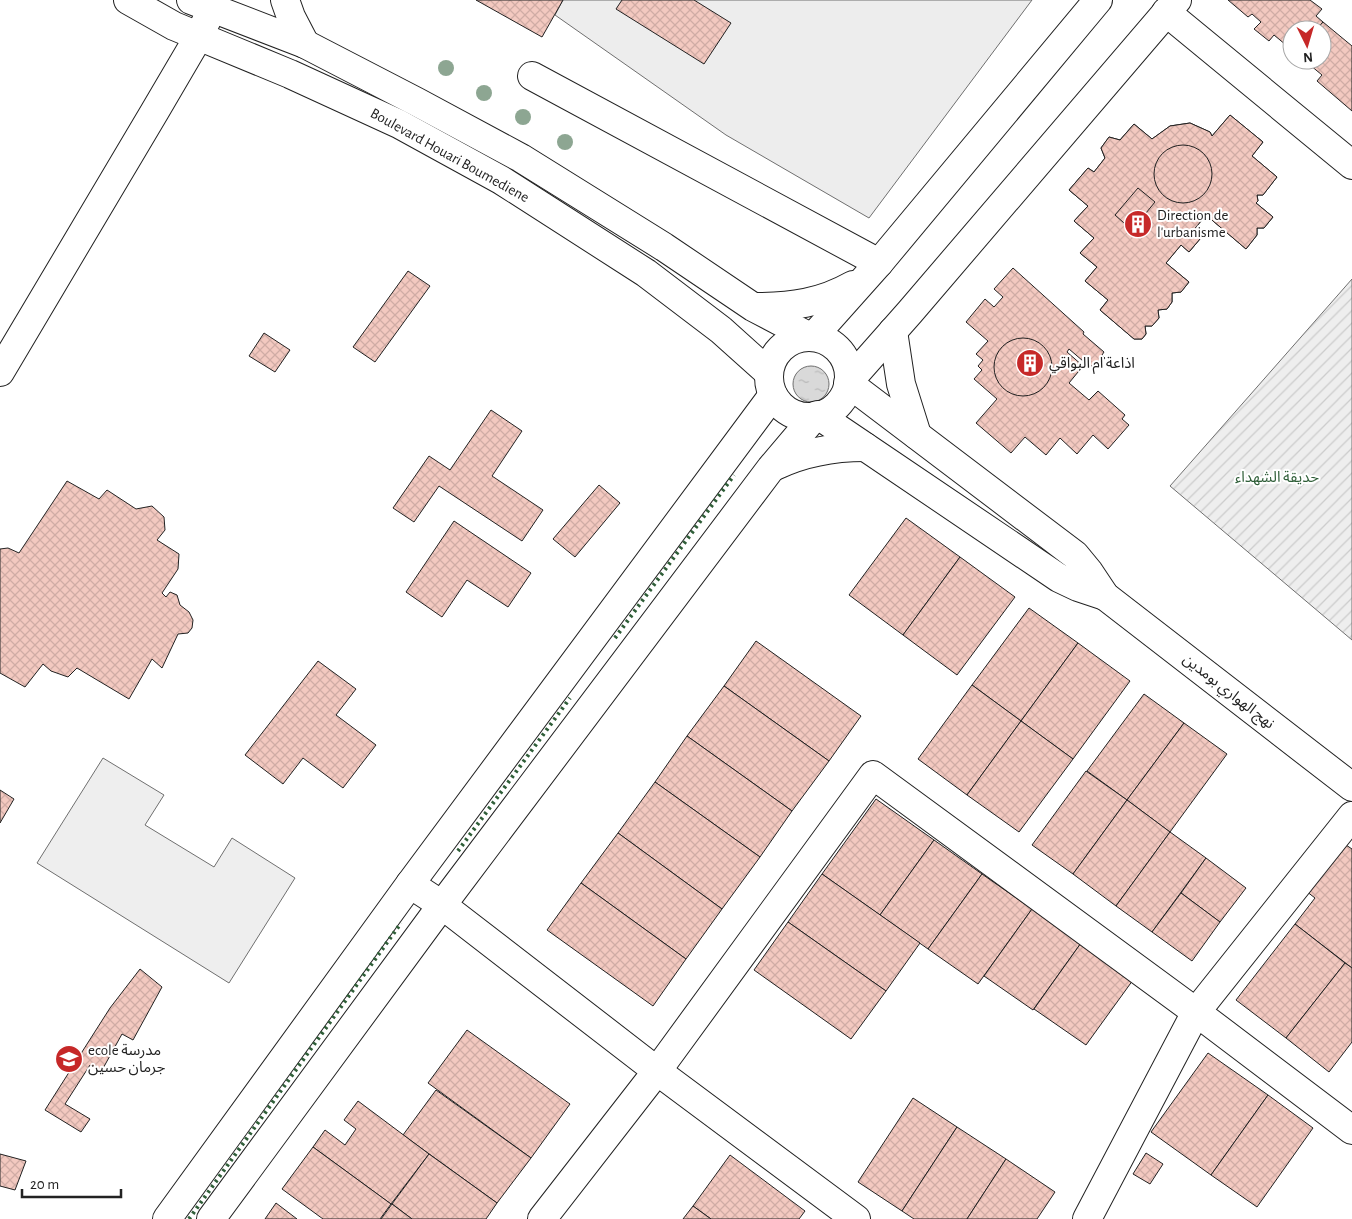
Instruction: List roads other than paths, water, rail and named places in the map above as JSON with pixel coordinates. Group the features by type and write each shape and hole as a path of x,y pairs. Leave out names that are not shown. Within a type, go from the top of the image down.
{"main road":[{"name":"Boulevard Houari Boumediene","path":"128,0 174,26 290,74 399,124 501,180 646,273 721,330 771,384"},
{"path":"284,0 305,44"},
{"path":"812,337 871,271 1098,0"},
{"name":"Boulevard Houari Boumediene","path":"210,2 305,44 521,158 664,247 753,307 812,337"},
{"path":"0,372 199,36 210,2"},
{"path":"848,382 1172,6 1352,165"},
{"path":"532,76 871,271"},
{"path":"753,307 782,307 811,303 838,294 871,271"},
{"path":"893,331 901,384 916,435"},
{"path":"167,1219 771,384 776,354 782,347 800,338 812,337 833,345 845,361 848,382 846,390 838,404 825,413 817,415 795,414 779,403 771,384"},
{"path":"848,382 1075,555 1105,596"},
{"path":"817,415 1059,578 1105,596"},
{"path":"211,1219 442,905 771,468 817,415"},
{"path":"771,468 789,459 826,449 865,447"},
{"name":"نهج الهواري بومدين","path":"1105,596 1352,787"},
{"path":"542,1219 657,1072 873,775 1196,1012 1352,1130"},
{"path":"1087,1219 1196,1012 1352,816"},
{"path":"410,884 442,905 657,1072 851,1218"}],"water":[{"path":"811,366 818,367 824,371 828,377 828,391 824,397 818,401 811,402 804,401 798,397 794,391 793,384 794,377 798,371 804,367"}],"place":[{"name":"Direction de l'urbanisme","path":"1138,224"},
{"name":"اذاعة ام البواقي","path":"1030,363"},
{"name":"ecole مدرسة جرمان حسين","path":"69,1059"}],"park label":[{"name":"حديقة الشهداء","path":"1277,477"}]}
